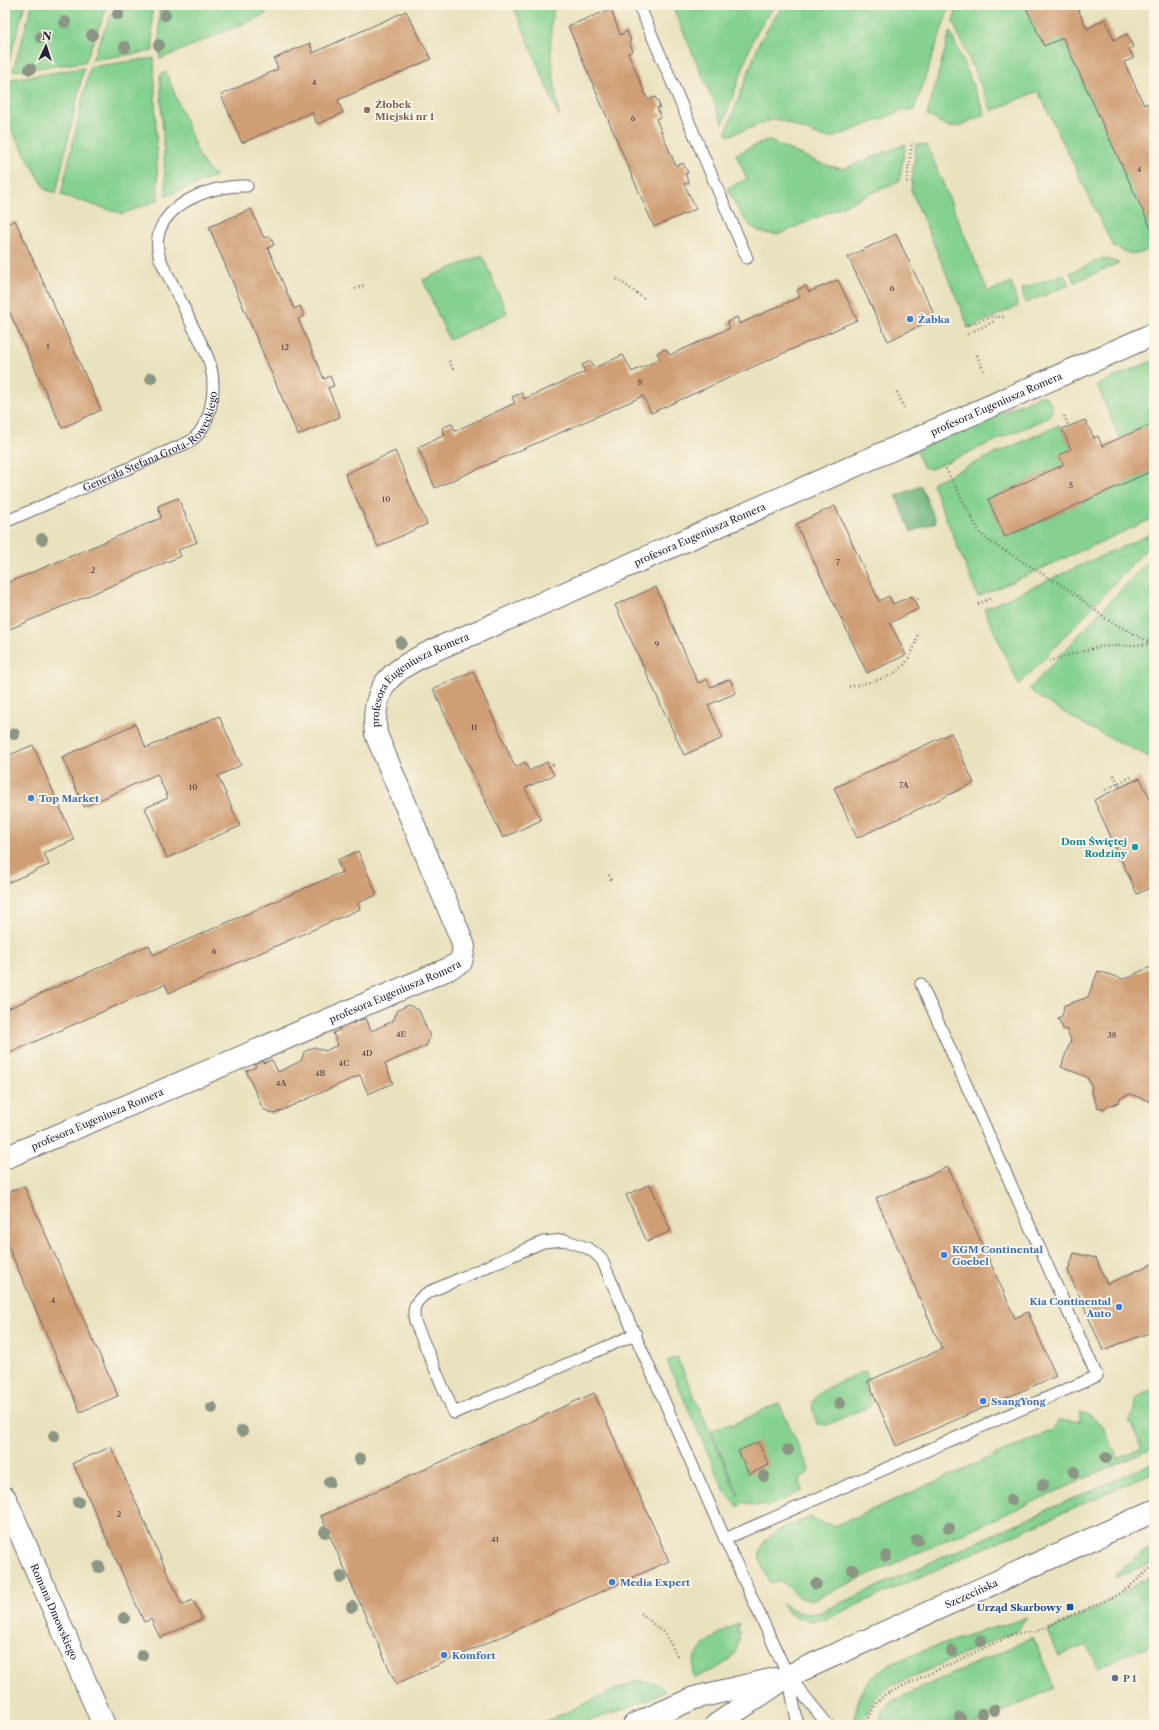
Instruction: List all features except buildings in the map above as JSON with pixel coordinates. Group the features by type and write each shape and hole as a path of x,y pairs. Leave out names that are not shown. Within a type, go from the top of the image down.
{"street":[{"name":"profesora Eugeniusza Romera","path":"5,1158 441,972 460,962 464,947 461,938 376,734 375,710 382,687 404,666 477,632 1154,334"},
{"name":"Romana Dmowskiego","path":"5,1498 104,1725"},
{"name":"Szczecińska","path":"716,1725 788,1676 1154,1511"},
{"name":"Szczecińska","path":"634,1725 694,1698 788,1676"}],"lane":[{"path":"639,5 747,258"},
{"name":"Generała Stefana Grota-Roweckiego","path":"5,522 189,442 200,432 210,404 212,375 204,348 160,259 158,238 169,215 182,203 217,188 236,185 247,186"},
{"path":"725,1539 1096,1376 922,984"},
{"path":"636,1334 454,1413 413,1313 414,1305 419,1298 427,1293 543,1242 565,1240 587,1248 602,1260 636,1334 725,1539 788,1676 798,1725"},
{"path":"788,1676 828,1725"}],"path":[{"path":"906,182 912,142"},
{"path":"616,279 646,300"},
{"path":"355,289 364,285"},
{"path":"964,326 991,317 1004,317"},
{"path":"967,334 995,321"},
{"path":"977,355 984,372"},
{"path":"450,361 454,371"},
{"path":"897,392 904,408"},
{"path":"1064,416 1069,426"},
{"path":"946,469 980,533 989,541 1071,591 1106,619 1154,645"},
{"path":"914,601 919,598"},
{"path":"978,604 991,598"},
{"path":"849,687 882,678 900,670 912,656 918,632"},
{"path":"1049,661 1098,647 1154,645"},
{"path":"732,684 736,682"},
{"path":"549,767 554,764"},
{"path":"1114,775 1120,788"},
{"path":"1105,790 1131,777"},
{"path":"609,875 611,880"},
{"path":"865,1725 875,1705 884,1695 1016,1633 1034,1632 1113,1597 1128,1587 1154,1565"},
{"path":"642,1614 666,1635 677,1656"}],"green space":[{"path":"5,5 25,5 5,74"},
{"path":"32,5 108,5 85,62 13,71"},
{"path":"115,5 152,5 153,51 92,60"},
{"path":"159,5 262,5 266,14 160,59"},
{"path":"518,5 555,5 552,19 551,46 559,116 514,7"},
{"path":"672,5 775,5 754,37 723,124"},
{"path":"783,5 950,5 914,110 905,110 832,138 822,137 774,119 728,136 726,132 760,41"},
{"path":"957,5 1025,5 1063,38 1154,233 1154,247 1138,254 1134,254 1125,252 1113,246 1038,91 992,111 953,22"},
{"path":"950,31 985,114 959,126 949,127 927,115"},
{"path":"154,58 158,200 123,214 61,195 90,67"},
{"path":"84,68 56,193 46,190 5,119 5,98 11,79"},
{"path":"166,72 200,158 210,172 216,176 166,196 160,75"},
{"path":"767,140 822,164 843,169 906,144 899,181 780,234 769,234 752,227 746,221 727,188 747,179 736,154"},
{"path":"916,144 927,145 988,292 1011,282 1018,306 969,328 911,190"},
{"path":"482,255 507,313 449,340 423,280"},
{"path":"1104,258 1119,263 1075,282 1070,273"},
{"path":"1064,274 1069,285 1025,303 1022,289"},
{"path":"1154,360 1154,423 1120,439 1097,385"},
{"path":"1042,395 1048,398 1053,409 1049,417 931,469 923,467 916,450"},
{"path":"1059,425 1071,449 1063,465 988,499 1005,537 1154,470 1154,518 978,597 933,486 933,482"},
{"path":"921,486 936,522 911,532 896,496"},
{"path":"1153,533 1154,541 1019,685 984,609"},
{"path":"1154,554 1154,641 1148,644 1154,657 1154,759 1092,729 1035,695 1030,689"},
{"path":"677,1357 738,1495 711,1431 730,1423 731,1425 779,1403 810,1471 800,1479 802,1491 767,1507 764,1504 756,1506 743,1502 738,1507 725,1492 667,1361"},
{"path":"866,1371 869,1380 863,1384 872,1405 827,1425 817,1424 812,1408 816,1397 828,1388"},
{"path":"1154,1389 1154,1448 812,1600 797,1596 787,1586 779,1581 770,1583 760,1559 760,1550 770,1537 786,1527 811,1517 814,1520 835,1526 1048,1432 1052,1432 1058,1421 1080,1421 1080,1412 1088,1415 1100,1424 1118,1459 1142,1448 1129,1419 1135,1411 1135,1398"},
{"path":"1154,1462 1154,1472 826,1619 813,1621 802,1619 791,1614 781,1605 784,1604 798,1612 808,1614 818,1613"},
{"path":"1154,1547 1154,1561 1118,1578 1114,1576 1139,1555"},
{"path":"1154,1576 1154,1643 1098,1668 1087,1645 1059,1656 1048,1631 1112,1600 1138,1583"},
{"path":"1027,1618 1018,1630 887,1688 876,1698 863,1720 854,1725 857,1705 865,1686 874,1676 886,1667 937,1645"},
{"path":"738,1623 739,1626 737,1627 737,1631 740,1632 739,1642 731,1657 719,1667 694,1678 692,1669 694,1660 705,1644 721,1632"},
{"path":"1033,1637 1054,1688 974,1725 879,1725 883,1711 892,1701"},
{"path":"635,1681 656,1684 663,1688 665,1692 631,1707 576,1725 538,1725"}],"place":[{"name":"Żłobek Miejski nr 1","path":"367,110"},
{"name":"Żabka","path":"910,319"},
{"name":"Top Market","path":"31,798"},
{"name":"Dom Świętej Rodziny","path":"1135,847"},
{"name":"KGM Continental Goebel","path":"944,1255"},
{"name":"Kia Continental Auto","path":"1119,1307"},
{"name":"SsangYong","path":"983,1401"},
{"name":"Media Expert","path":"612,1582"},
{"name":"Urząd Skarbowy","path":"1070,1607"},
{"name":"Komfort","path":"444,1655"},
{"name":"P 1","path":"1115,1678"}]}
